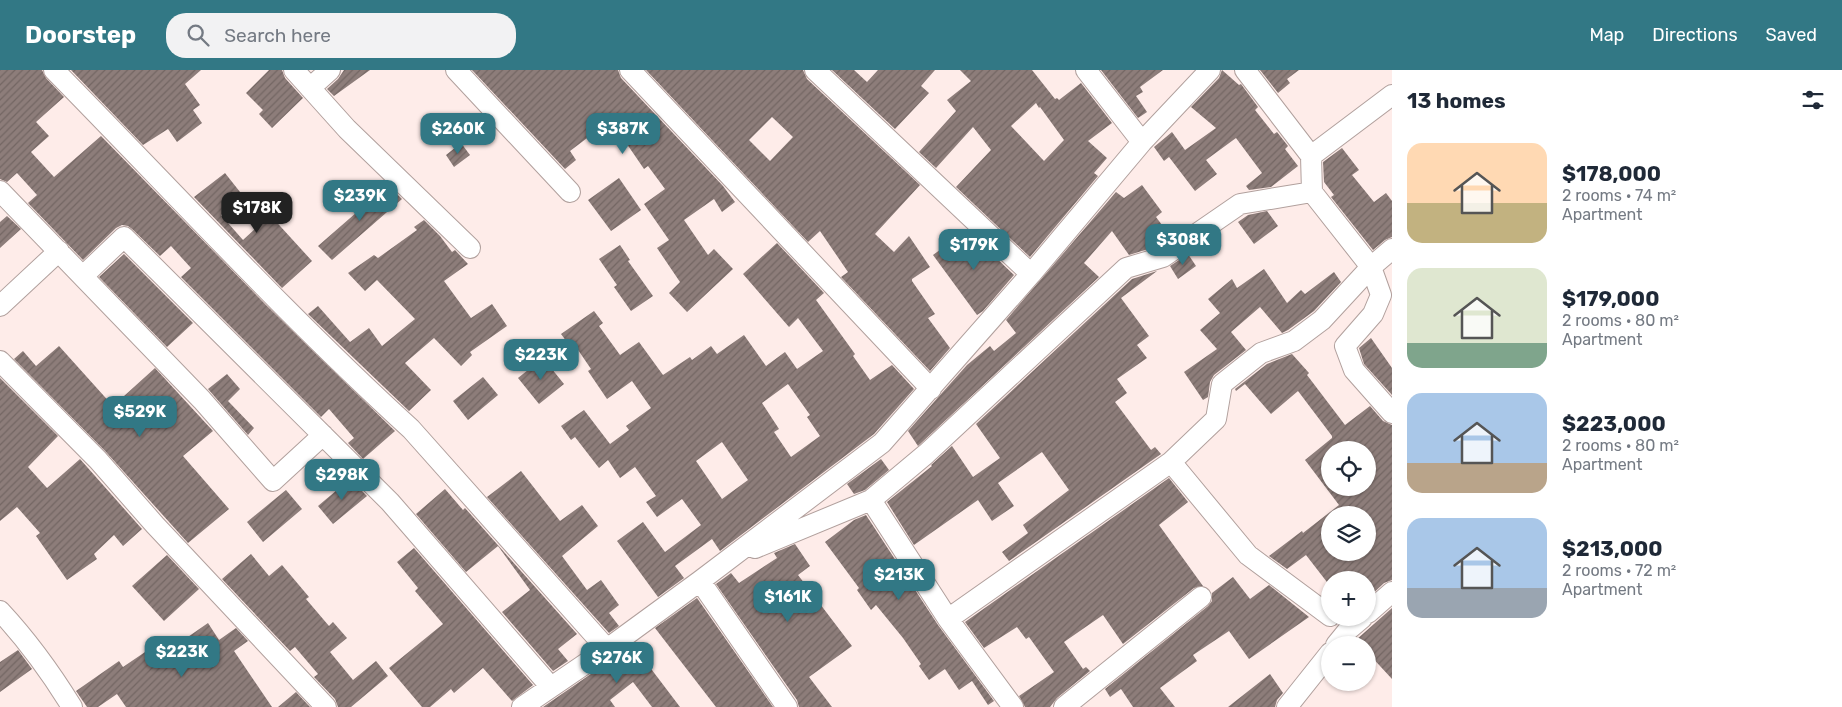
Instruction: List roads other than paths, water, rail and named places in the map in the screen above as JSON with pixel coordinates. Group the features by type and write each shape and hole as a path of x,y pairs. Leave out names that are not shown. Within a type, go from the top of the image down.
{"street":[{"path":"54,70 282,304 411,429 607,649"},
{"path":"294,70 347,129 470,248"},
{"path":"310,88 330,70"},
{"path":"456,70 570,192"},
{"path":"630,70 931,389"},
{"path":"815,70 1031,274"},
{"path":"1086,70 1142,142"},
{"path":"522,707 550,686 607,649 700,581 882,443 1031,274 1142,142 1210,70"},
{"path":"1245,70 1311,156 1312,192 1372,267 1381,295 1373,314 1345,346 1354,370 1392,413"},
{"path":"1311,156 1392,95"},
{"path":"0,191 209,408 274,481 324,436"},
{"path":"730,558 871,500 926,454 1126,268 1163,257 1240,204 1312,192"},
{"path":"83,276 124,237 390,502 550,686"},
{"path":"948,619 1171,462 1216,418 1222,384 1261,353 1294,341 1322,320 1372,267 1392,249"},
{"path":"0,306 58,251"},
{"path":"0,361 98,460 155,525 326,707"},
{"path":"1171,462 1248,555 1321,610"},
{"path":"871,500 948,619 1013,707"},
{"path":"700,581 787,707"},
{"path":"1376,606 1392,592"},
{"path":"1064,707 1201,597"},
{"path":"0,611 30,644 52,674 72,707"},
{"path":"1287,707 1321,664"}]}
